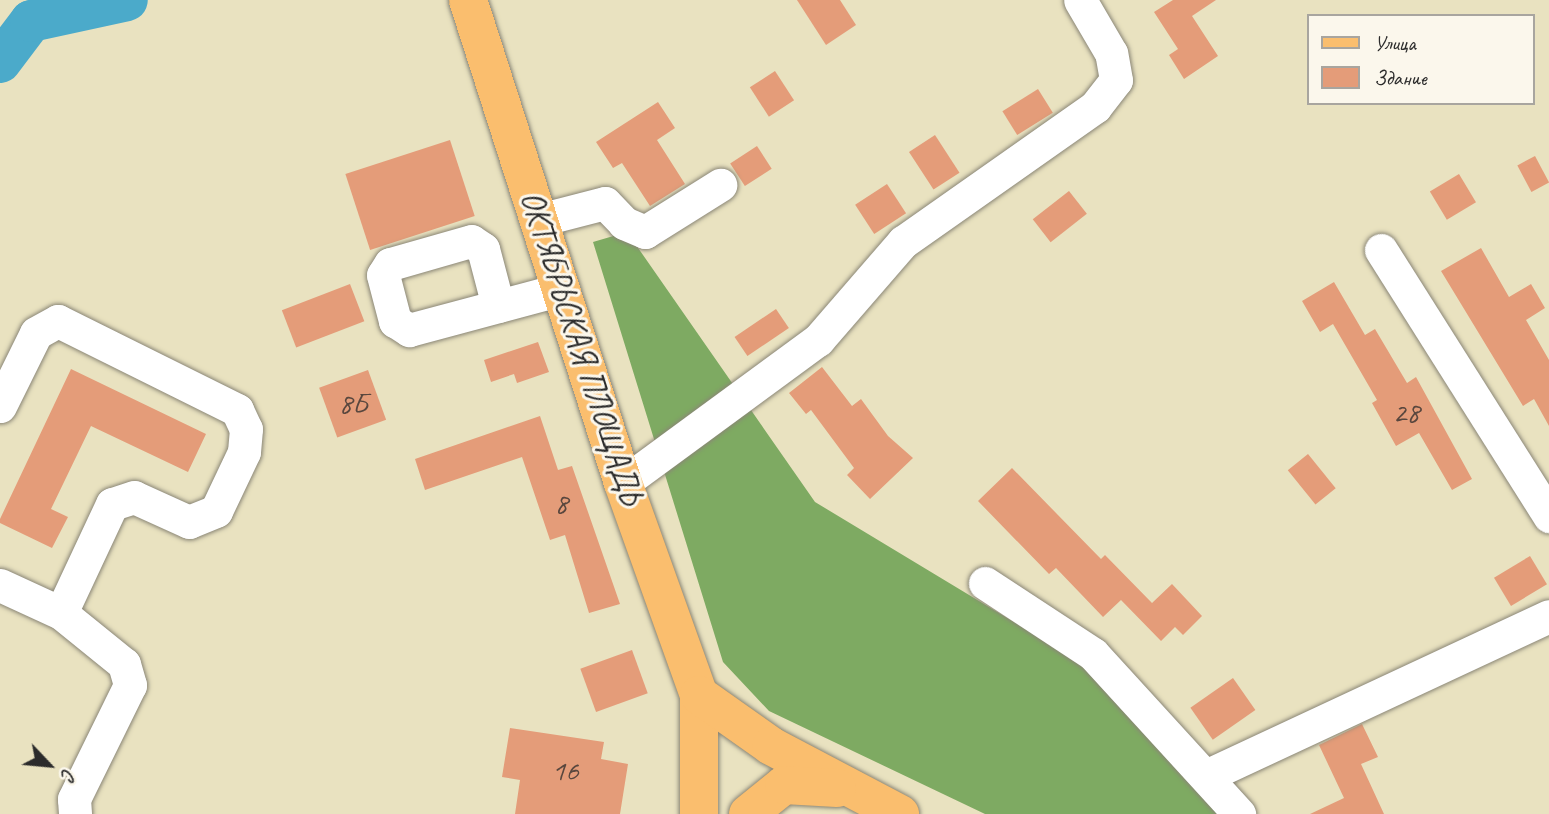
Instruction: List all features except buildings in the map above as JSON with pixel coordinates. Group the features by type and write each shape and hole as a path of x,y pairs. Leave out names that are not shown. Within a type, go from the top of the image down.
{"main road":[{"name":"ОКТЯБРЬСКАЯ ПЛОЩАДЬ","path":"468,0 623,483 699,695"},
{"path":"699,695 739,727 900,814"},
{"path":"699,695 699,814"},
{"path":"748,814 784,785 820,784 856,792"}],"street":[{"path":"623,483 818,340 903,242 1095,107 1116,80 1111,53 1080,0"},
{"path":"539,220 605,203 624,223 645,232 720,185"},
{"path":"1381,250 1549,516"},
{"path":"498,306 562,289"},
{"path":"0,406 36,333 58,321 237,410 246,429 244,452 216,511 189,522 134,497 112,504 61,613"},
{"path":"985,583 1093,654 1239,814"},
{"path":"0,585 61,613 124,664 130,685 74,799 75,814"},
{"path":"1206,776 1549,616"}],"green space":[{"path":"627,232 815,502 1097,672 1225,814 985,814 769,711 723,662 593,242"}],"waterway":[{"path":"0,62 31,21 127,0"}]}
